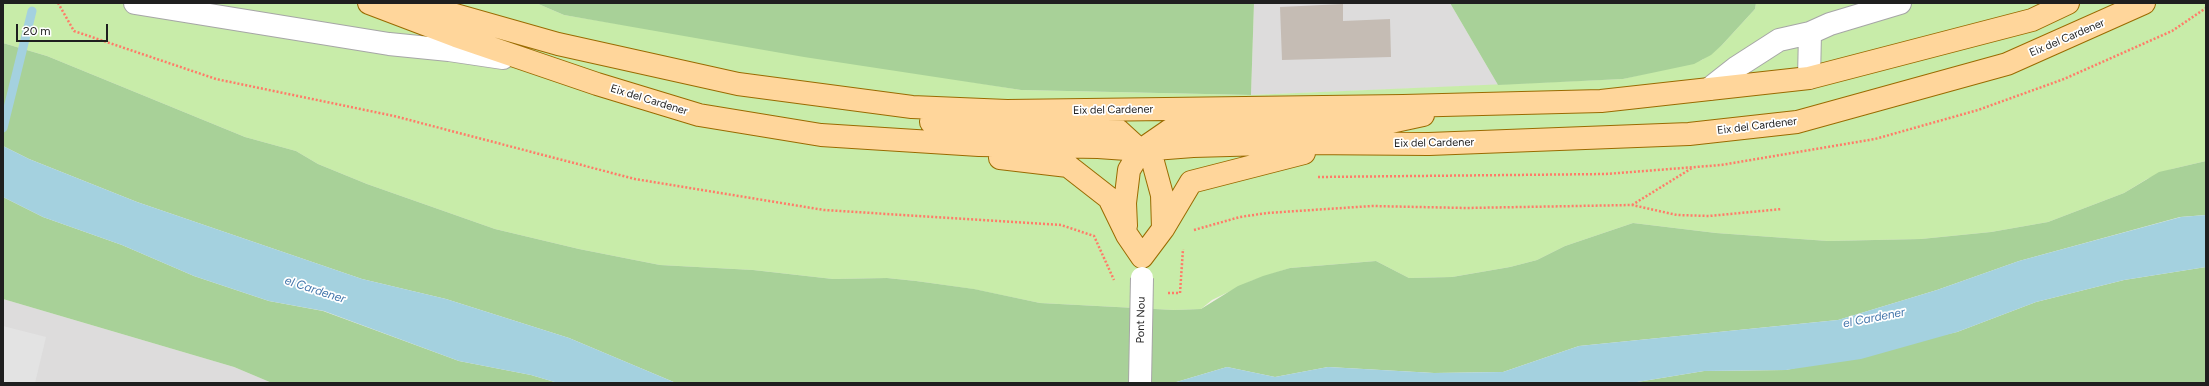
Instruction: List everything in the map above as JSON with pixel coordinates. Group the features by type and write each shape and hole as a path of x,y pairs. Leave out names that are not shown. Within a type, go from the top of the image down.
{"main road":[{"name":"Eix del Cardener","path":"369,3 536,64 699,115 821,135 940,143 1098,147 1140,150 1193,146 1429,144 1688,134 1797,122 2007,64 2144,3"},
{"name":"Eix del Cardener","path":"413,3 558,44 738,84 912,107 1007,111 1601,101 1809,78 2032,20 2068,3"},
{"name":"Eix del Cardener","path":"851,99 890,117 1014,130 1118,130 1153,162 1162,195 1163,229"},
{"name":"Eix del Cardener","path":"1127,235 1125,203 1129,170 1140,150 1170,130 1251,126 1377,125 1472,104"},
{"name":"Eix del Cardener","path":"940,143 1004,159 1068,166 1109,198 1142,268"},
{"name":"Eix del Cardener","path":"1142,268 1191,182 1290,155 1350,144"}],"street":[{"path":"134,3 389,44 449,50 536,64"},
{"path":"448,3 504,29"},
{"path":"1709,89 1737,67 1779,40 1810,33 1830,24 1900,3"},
{"path":"1809,78 1810,33"},
{"name":"Pont Nou","path":"1140,383 1142,268"}],"path":[{"path":"58,3 74,31 216,79 394,116 635,179 824,210 1061,225 1094,236 1116,284"},
{"path":"1311,178 1606,174 1692,167 1632,205"},
{"path":"1191,231 1240,217 1267,213 1364,207 1466,208 1632,205 1677,215 1709,216 1782,209"},
{"path":"1165,293 1180,293 1183,248"}],"shaded area":[{"path":"1254,3 1450,3 1498,85 1251,95"},
{"path":"3,299 234,367 272,383 3,383"},
{"path":"3,326 46,337 35,383 3,383"}],"green space":[{"path":"3,3 536,3 564,15 1021,90 1251,95 1623,79 1702,60 1722,45 1755,9 1756,3 2206,3 2206,161 2172,169 2147,179 2124,193 2048,222 1991,232 1921,239 1828,241 1716,233 1633,223 1565,246 1537,260 1510,267 1452,277 1409,278 1376,261 1290,268 1251,281 1212,300 1201,309 1174,310 1040,303 973,289 887,278 833,279 753,270 660,265 579,249 495,229 367,184 318,164 296,151 245,137 47,56 3,43"},
{"path":"536,3 1254,3 1251,95 1021,90 804,57 564,15"},
{"path":"1450,3 1756,3 1755,9 1722,45 1711,55 1694,64 1623,79 1498,85"},
{"path":"3,43 47,56 245,137 296,151 318,164 367,184 495,229 579,249 660,265 753,270 833,279 887,278 974,289 1040,303 1174,310 1201,309 1238,286 1263,276 1290,268 1376,261 1409,278 1452,277 1510,267 1537,260 1565,246 1633,223 1716,233 1828,241 1921,239 1991,232 2048,222 2124,193 2159,172 2206,161 2206,215 2180,217 2019,261 1937,290 1838,320 1579,346 1503,372 1434,373 1328,367 1275,377 1227,367 1173,383 676,383 569,338 446,299 362,279 137,202 29,159 3,146"},
{"path":"3,197 43,217 122,245 194,276 269,301 323,311 459,361 531,375 558,383 272,383 234,367 3,299"},
{"path":"2206,267 2206,383 1631,383 1704,371 1786,370 1957,332 2036,302 2124,280"}],"water":[{"name":"el Cardener","path":"3,146 29,159 137,202 362,279 446,299 569,338 676,383 558,383 531,375 459,361 324,311 269,301 194,276 122,245 43,217 3,197"},
{"name":"el Cardener","path":"2206,215 2206,267 2124,280 2036,302 1957,332 1861,359 1786,370 1704,371 1631,383 1173,383 1227,367 1275,377 1328,367 1434,373 1503,372 1579,346 1838,320 1937,290 2019,261 2181,217"}],"building":[{"path":"1343,4 1343,21 1390,19 1391,57 1282,60 1280,7"}],"waterway":[{"path":"3,128 32,11"}]}
